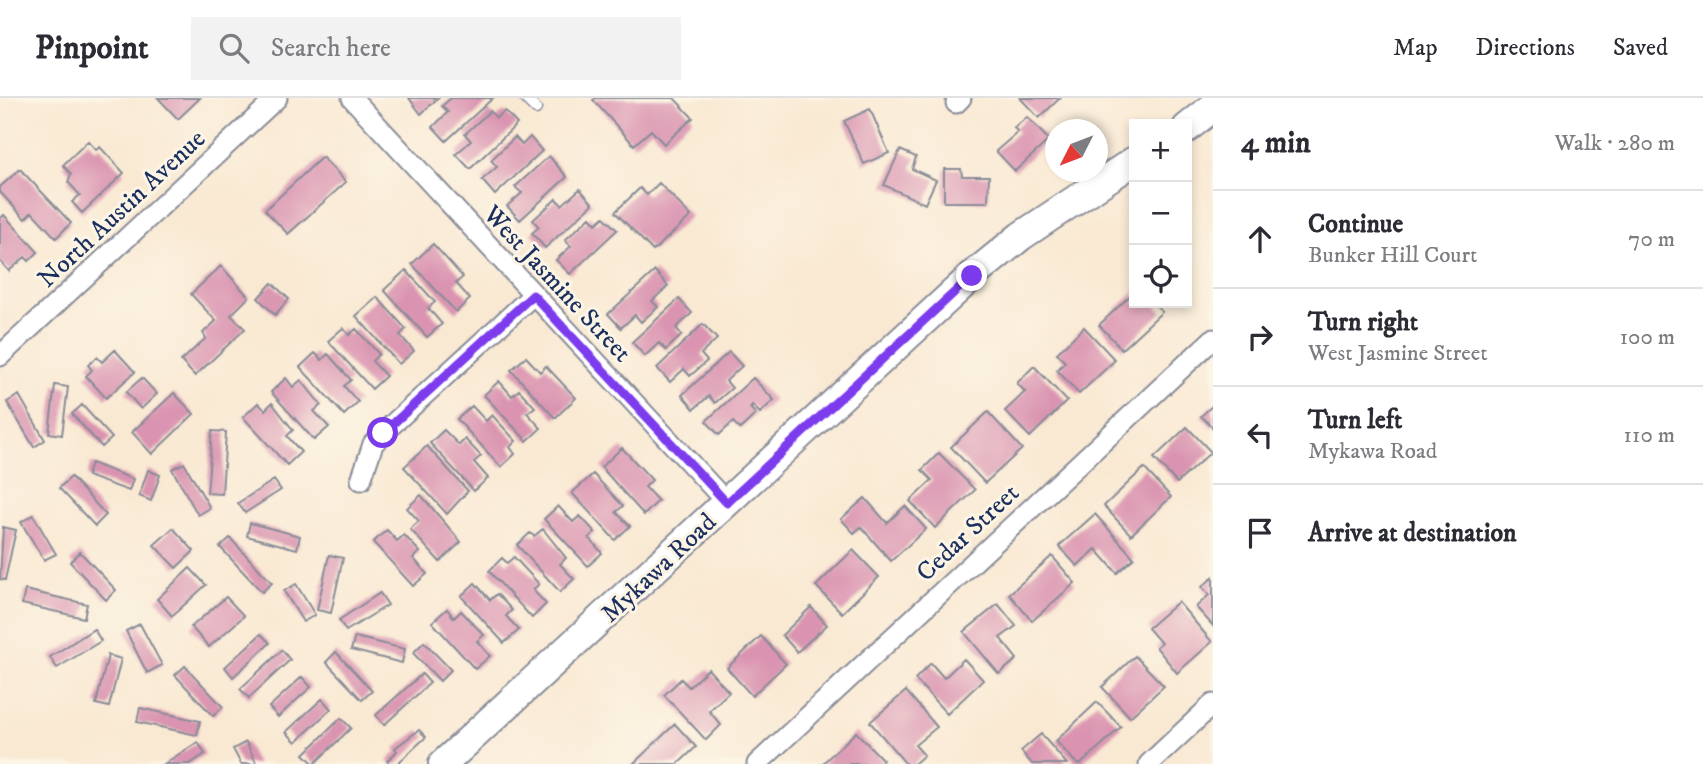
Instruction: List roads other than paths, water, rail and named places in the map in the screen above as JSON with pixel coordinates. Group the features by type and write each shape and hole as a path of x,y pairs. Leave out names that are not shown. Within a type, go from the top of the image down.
{"main road":[{"path":"1192,124 1213,107"},
{"name":"Mykawa Road","path":"443,764 972,276 1021,236 1129,164"}],"street":[{"name":"North Austin Avenue","path":"0,356 277,98"},
{"name":"West Jasmine Street","path":"352,98 727,503"},
{"path":"361,480 373,444 383,433 533,295"},
{"name":"Cedar Street","path":"757,764 1213,339"},
{"path":"1149,764 1213,704"}],"lane":[{"path":"525,98 536,109"}]}
